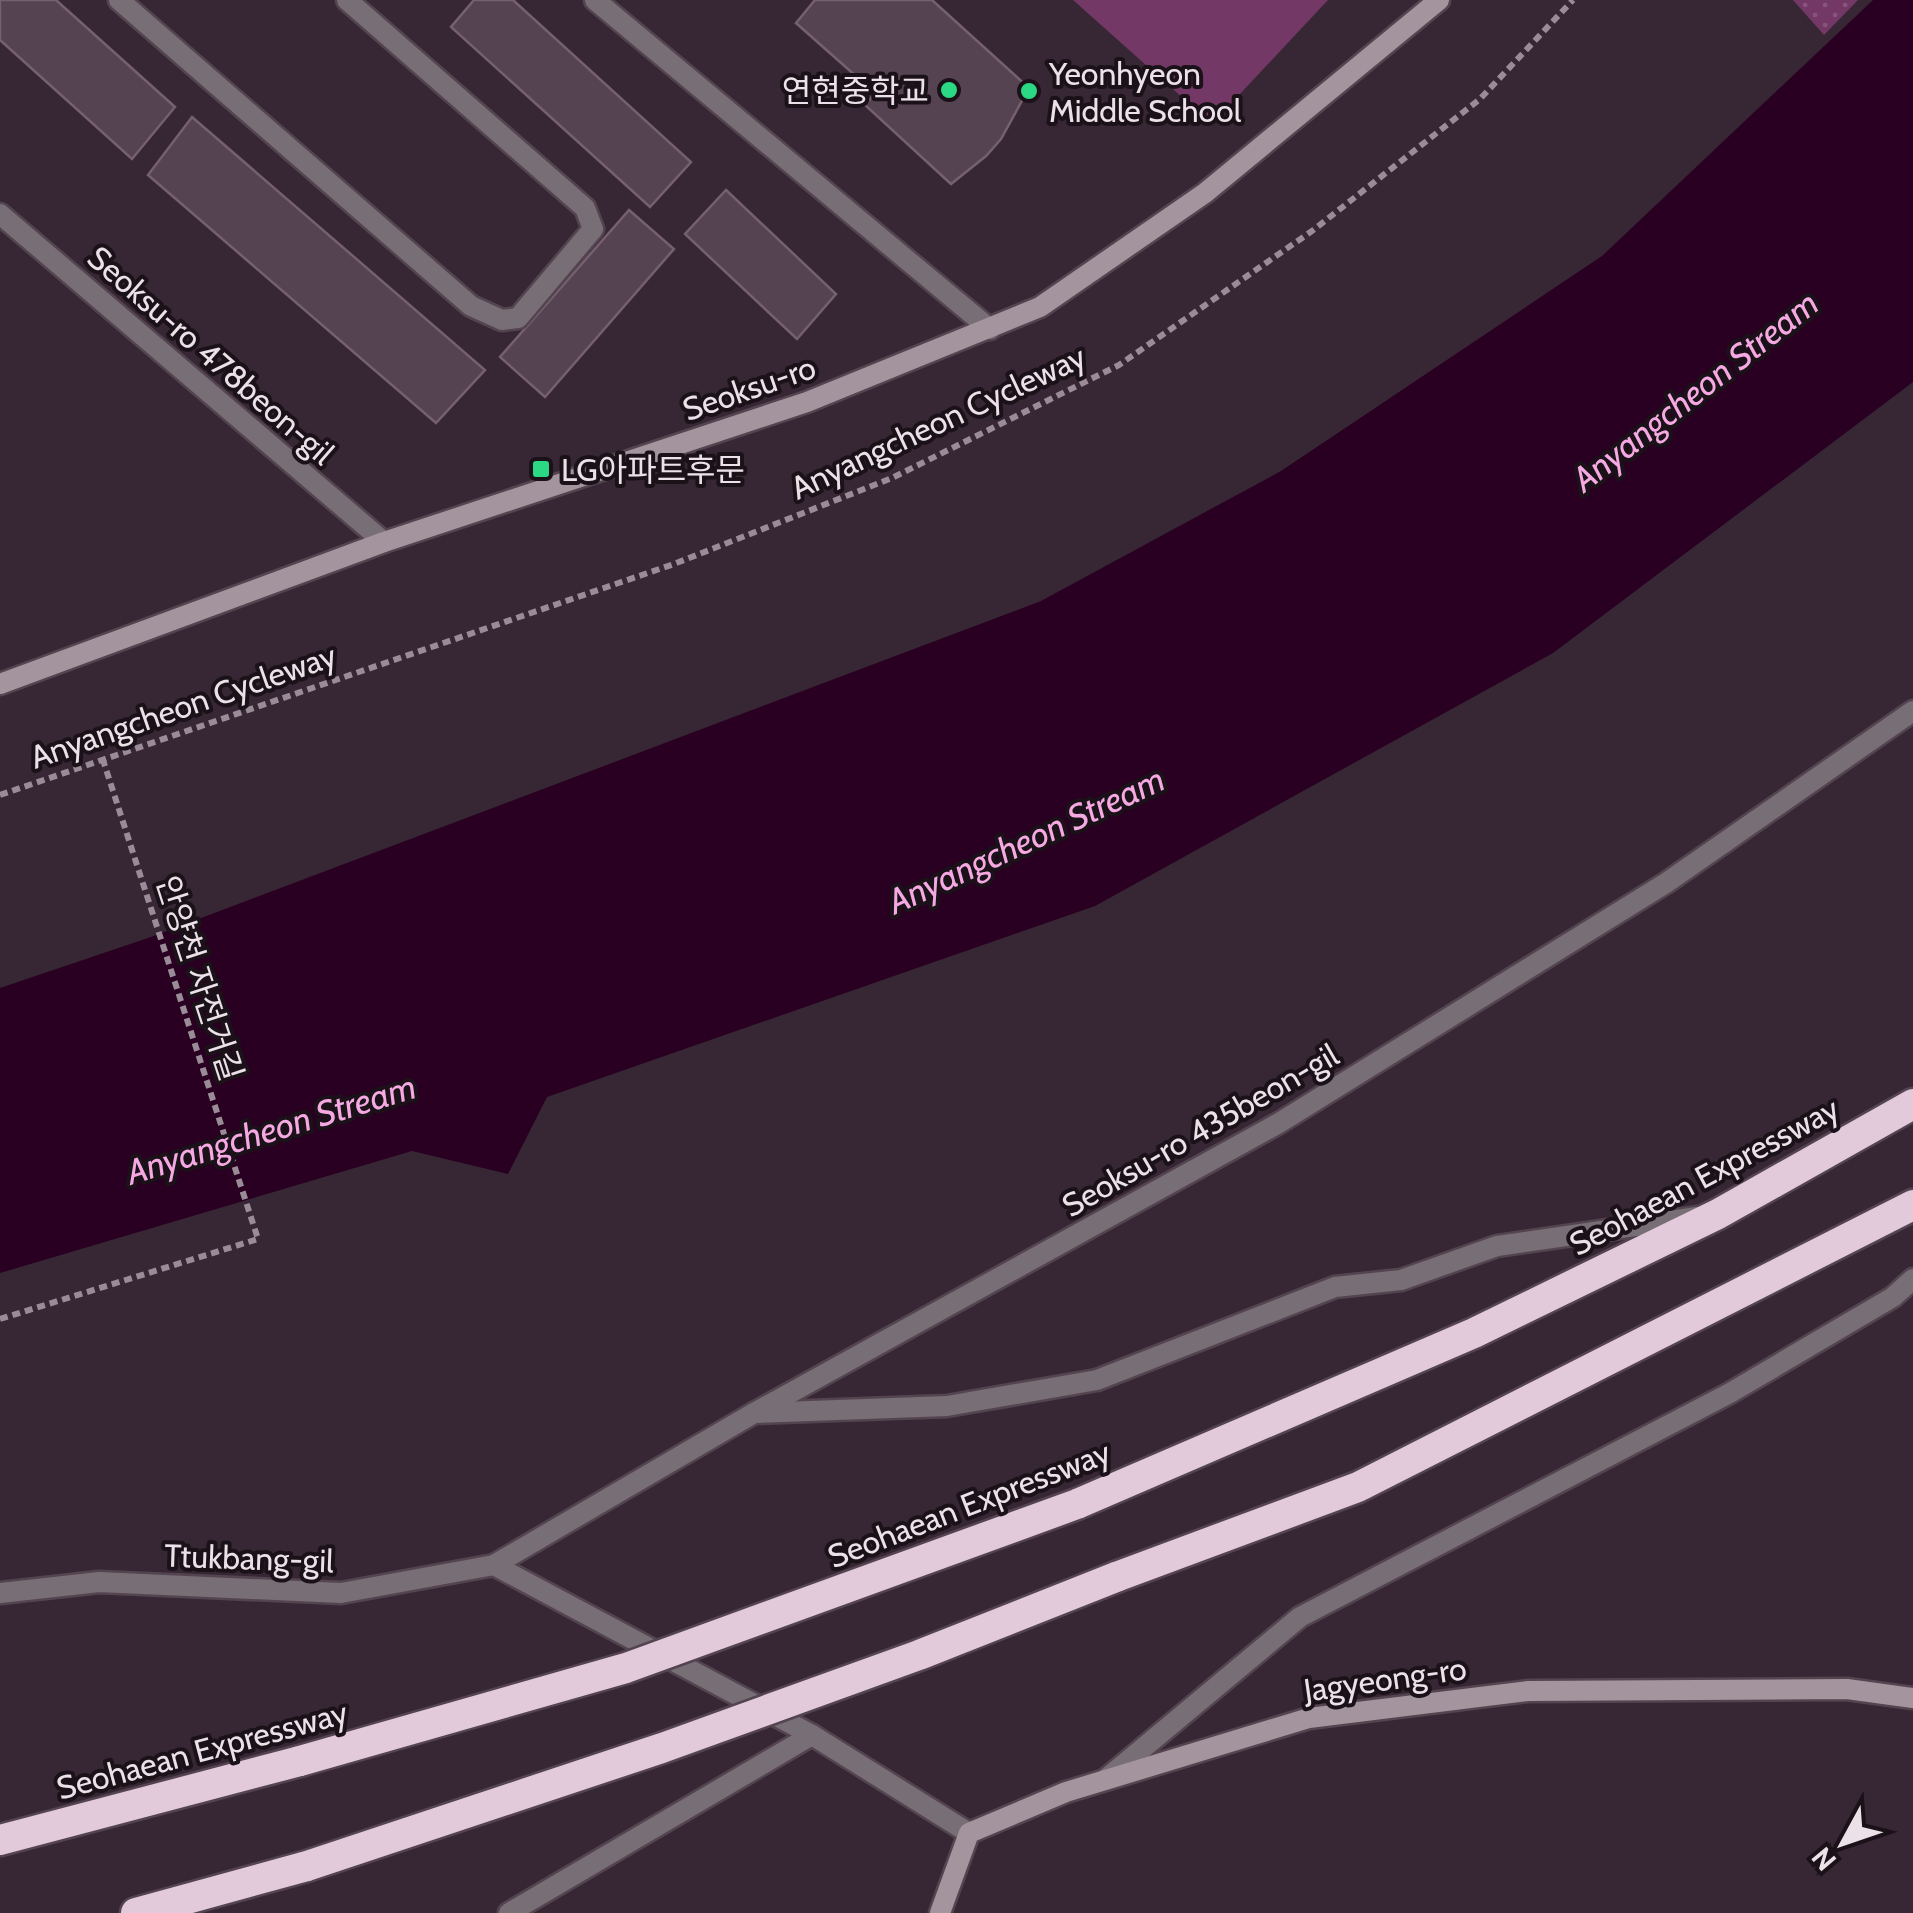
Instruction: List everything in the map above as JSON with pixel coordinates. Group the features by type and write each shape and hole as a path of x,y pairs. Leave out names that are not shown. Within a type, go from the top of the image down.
{"highway":[{"name":"Seohaean Expressway","path":"0,1840 300,1762 626,1668 1078,1504 1474,1333 1718,1214 1913,1104"},
{"path":"136,1913 307,1866 662,1748 918,1655 1358,1486 1913,1205"}],"street":[{"path":"119,0 471,306 502,320 518,318 593,229 586,208 347,0"},
{"path":"595,0 990,329"},
{"name":"Seoksu-ro","path":"0,684 384,542 807,402 1040,307 1205,192 1439,0"},
{"name":"Seoksu-ro 478beon-gil","path":"0,214 384,542"},
{"name":"Seoksu-ro 435beon-gil","path":"494,1565 754,1412 1279,1123 1666,883 1913,711"},
{"path":"754,1412 947,1406 1097,1380 1335,1287 1401,1280 1497,1246 1718,1214"},
{"path":"1104,1780 1300,1617 1730,1393 1892,1297 1913,1279"},
{"path":"494,1565 812,1735 969,1832 940,1913"},
{"name":"Ttukbang-gil","path":"0,1592 99,1582 340,1594 494,1565"},
{"name":"Jagyeong-ro","path":"969,1832 1066,1792 1310,1718 1528,1691 1847,1689 1913,1698"},
{"path":"509,1913 812,1735"}],"path":[{"name":"Anyangcheon Cycleway","path":"0,796 692,556 892,478 1118,365 1312,231 1480,99 1573,0"},
{"name":"안양천 자전거길","path":"0,1319 258,1239 103,760"}],"shaded area":[{"path":"1073,0 1328,0 1212,124"},
{"path":"1793,0 1858,0 1824,35"}],"water":[{"name":"Anyangcheon Stream","path":"1873,0 1913,0 1913,382 1553,653 1095,906 547,1097 508,1174 412,1151 0,1273 0,988 151,937 1041,601 1281,471 1602,256"}],"building":[{"path":"0,0 56,0 175,107 132,159 0,40"},
{"path":"474,0 513,0 691,162 650,207 451,27"},
{"name":"연현중학교","path":"815,0 932,0 1029,88 1001,139 951,184 865,105 875,93 796,23"},
{"path":"192,117 485,370 436,423 148,175"},
{"path":"726,190 836,294 797,339 685,234"},
{"path":"629,210 674,249 545,397 500,357"}],"place":[{"name":"연현중학교","path":"949,90"},
{"name":"Yeonhyeon Middle School","path":"1029,91"},
{"name":"LG아파트후문","path":"541,469"}]}
